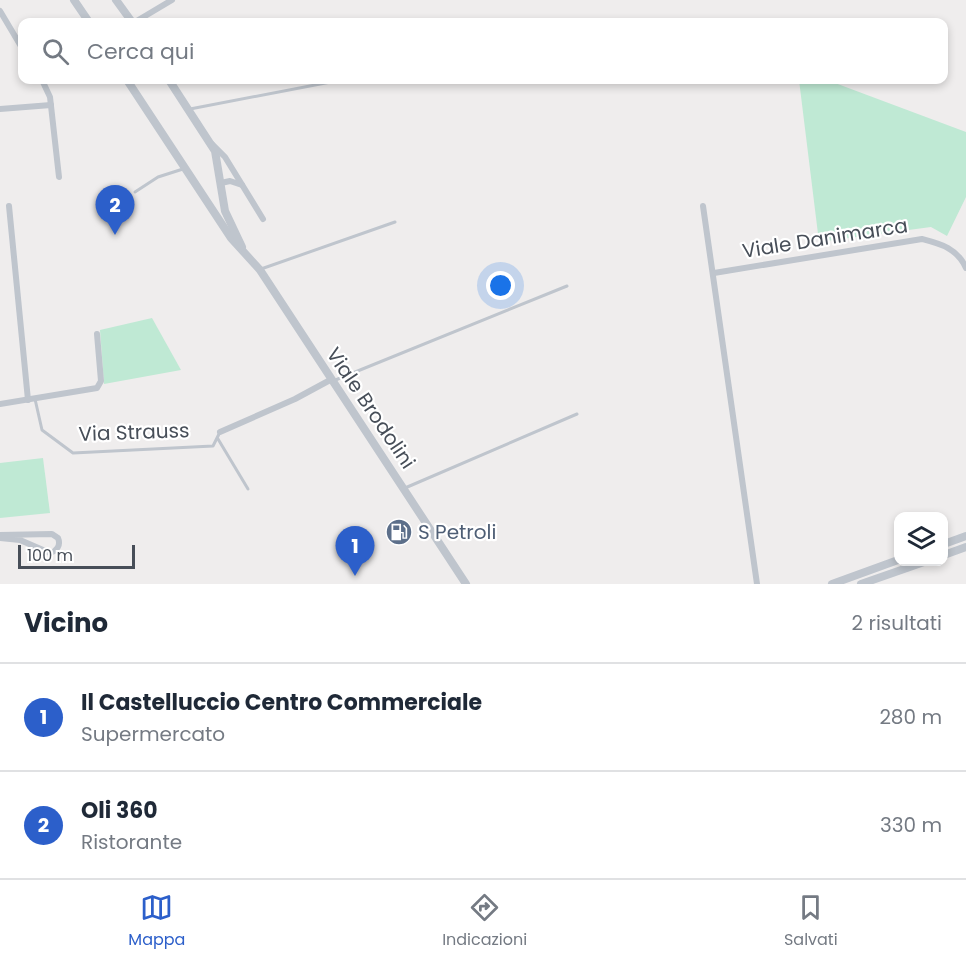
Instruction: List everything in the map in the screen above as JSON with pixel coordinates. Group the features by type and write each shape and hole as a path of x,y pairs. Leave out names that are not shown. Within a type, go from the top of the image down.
{"street":[{"path":"74,0 86,18"},
{"path":"116,0 131,18"},
{"path":"141,18 172,0"},
{"path":"0,12 18,41"},
{"path":"43,84 51,105 59,177"},
{"name":"Viale Brodolini","path":"130,84 231,238 260,270 466,584"},
{"name":"Viale Brodolini","path":"172,84 212,143 225,212 245,254"},
{"path":"0,109 51,105"},
{"path":"212,143 220,149 263,219"},
{"path":"221,183 230,181 242,186"},
{"name":"Via Strauss","path":"9,206 32,399"},
{"path":"703,206 756,584"},
{"name":"Viale Danimarca","path":"714,273 922,239 945,245 960,256 966,268"},
{"path":"0,404 100,385 97,334"},
{"path":"219,435 332,380"},
{"path":"52,534 58,537 60,543 56,550 50,553 20,540 0,537 52,534"},
{"path":"948,543 966,536"},
{"path":"948,553 966,546"},
{"path":"832,584 894,561"},
{"path":"861,584 910,566"}],"lane":[{"path":"190,109 320,84"},
{"path":"135,192 158,177 184,168"},
{"path":"260,270 395,222"},
{"path":"332,380 567,286"},
{"name":"Via Strauss","path":"32,399 42,430 73,453 213,446 219,435"},
{"path":"404,488 577,414"},
{"path":"219,435 248,489"}],"green space":[{"path":"799,84 838,84 966,132 966,197 947,236 931,227 819,242"},
{"path":"152,318 181,370 104,384 100,330"},
{"path":"43,458 50,513 0,518 0,463"}],"place":[{"name":"Oli 360","path":"115,235"},
{"name":"S Petroli","path":"399,532"},
{"name":"Il Castelluccio Centro Commerciale","path":"355,576"}]}
